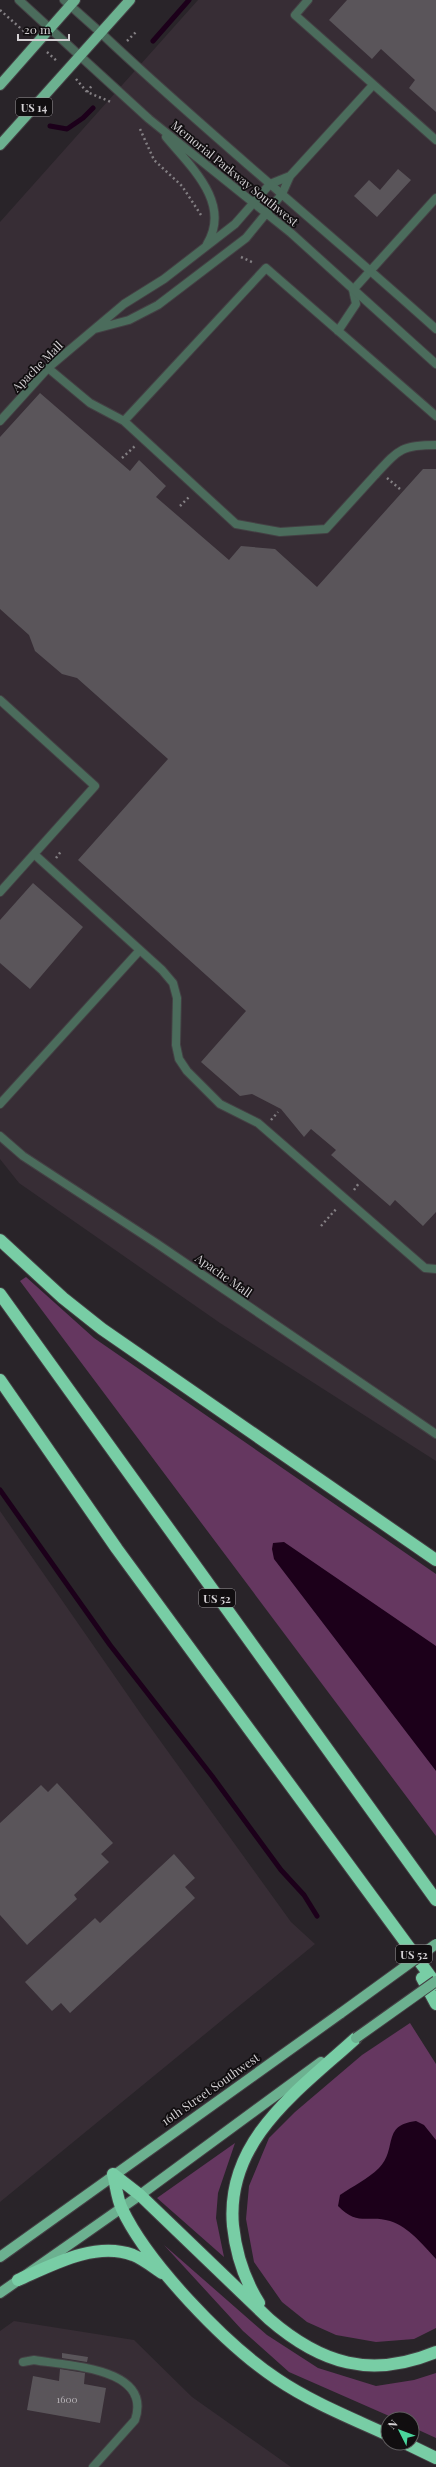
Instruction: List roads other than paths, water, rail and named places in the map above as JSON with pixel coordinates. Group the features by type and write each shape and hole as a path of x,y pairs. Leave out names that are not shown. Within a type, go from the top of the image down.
{"highway":[{"path":"0,1240 63,1298 102,1329 436,1560"},
{"name":"US 52","path":"0,1294 436,1900"},
{"name":"US 52","path":"0,1380 122,1555 436,1984"},
{"path":"393,1924 436,2004"},
{"path":"269,2319 249,2287 236,2250 231,2207 238,2170 254,2140 277,2112 356,2038"},
{"path":"113,2174 140,2195 285,2333 318,2353 352,2364 371,2366 389,2365 436,2352"},
{"path":"113,2174 122,2208 168,2277 219,2330 276,2379 380,2431"},
{"path":"18,2280 60,2262 110,2251 133,2255 168,2277"},
{"path":"420,2450 436,2458"}],"main road":[{"name":"US 14","path":"0,145 130,0"},
{"path":"0,85 37,44 70,2"},
{"name":"16th Street Southwest","path":"0,2257 113,2174 436,1944"},
{"path":"0,2293 122,2208 436,1981"}],"street":[{"name":"Memorial Parkway Southwest","path":"19,0 149,118 252,204 291,233 352,290 436,364"},
{"path":"308,0 295,15 436,140"},
{"name":"Memorial Parkway Southwest","path":"70,2 101,33 219,141 370,270 436,329"},
{"path":"92,330 129,320 158,304 246,238 282,194 290,176 373,85"},
{"path":"149,118 205,183 212,200 213,232 204,249"},
{"path":"270,184 290,176"},
{"name":"Apache Mall","path":"0,421 48,368 124,304 164,279 235,224 270,184"},
{"path":"338,330 356,304 352,290 436,198"},
{"path":"124,421 266,268 436,416"},
{"path":"48,368 90,403 124,421 236,524 280,532 326,529 395,454 411,445 436,445"},
{"path":"0,700 95,786 0,892"},
{"path":"34,854 140,950 173,983 177,998 176,1045 178,1059 187,1071 220,1104 258,1123 425,1268 436,1269"},
{"path":"0,1104 140,950"},
{"name":"Apache Mall","path":"0,1136 23,1156 156,1242 436,1434"},
{"path":"23,2362 34,2360 104,2372 117,2377 133,2390 138,2399 138,2410 135,2420 93,2467"}],"waterway":[{"path":"153,41 189,0"},
{"path":"50,126 67,129 83,118 93,108"},
{"path":"0,1490 110,1645 212,1776 281,1870 304,1895 317,1916"}]}
